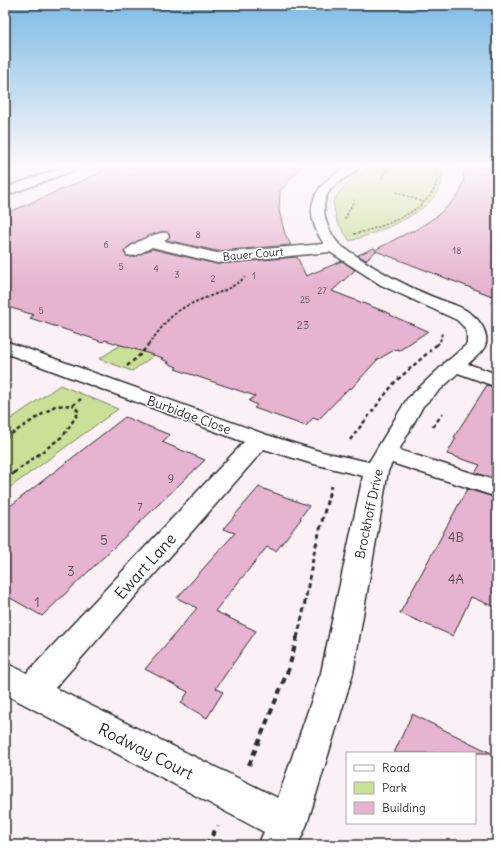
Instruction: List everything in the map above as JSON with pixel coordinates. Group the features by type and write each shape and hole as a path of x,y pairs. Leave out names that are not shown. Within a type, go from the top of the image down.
{"street":[{"name":"Brockhoff Drive","path":"283,834 337,673 381,462 414,403 476,346 478,336 474,326 466,318 456,312 392,285 359,265 320,225 316,207"},
{"name":"Bauer Court","path":"132,252 156,239 217,258 248,255 336,240"},
{"name":"Burbidge Close","path":"5,347 259,440 318,458 340,463 415,463 497,489"},
{"path":"453,366 497,381"},
{"name":"Ewart Lane","path":"18,685 259,440"},
{"name":"Rodway Court","path":"18,685 234,796 283,834"}],"path":[{"path":"336,240 343,228 345,217 350,207"},
{"path":"336,240 383,226 417,207"},
{"path":"5,438 55,406 73,405 102,383 138,359 165,322 178,311 243,280 253,267 248,255"},
{"path":"206,845 216,830 234,796 253,756 289,668 303,613 314,553 334,476 347,444 395,382 440,342 442,329"},
{"path":"415,463 430,432 468,381 477,374"},
{"path":"5,480 63,436 78,412 73,405"}],"green space":[{"path":"334,207 424,207 411,216 395,224 350,241 337,222"},
{"path":"287,262 132,371 99,359 241,266"},
{"path":"60,385 118,409 5,491 5,423"}],"building":[{"path":"22,207 279,207 285,234 291,245 217,251 167,240 170,235 163,231 137,241 127,248 124,253 127,256 132,257 152,249 217,264 297,257 306,276 342,261 355,270 332,291 391,314 390,315 428,331 400,350 396,349 377,360 351,389 349,388 318,420 313,418 306,426 254,408 257,405 249,401 255,396 175,369 177,367 161,359 163,358 105,340 103,342 30,318 34,315 5,306 5,214"},
{"path":"447,207 497,207 497,298 376,251 366,260 358,255 374,248 375,250 411,231 414,231 437,216"},
{"path":"487,385 497,388 497,479 475,473 480,465 447,454 456,438 454,437"},
{"path":"125,417 170,435 162,442 205,460 42,616 5,595 5,510"},
{"path":"259,487 309,506 300,518 301,519 276,551 267,547 215,611 256,631 216,688 223,692 207,718 181,703 188,692 145,669 197,608 177,598 235,533 223,529"},
{"path":"467,489 497,498 497,608 471,597 453,636 400,613"},
{"path":"412,714 491,753 476,752 394,752"}]}
